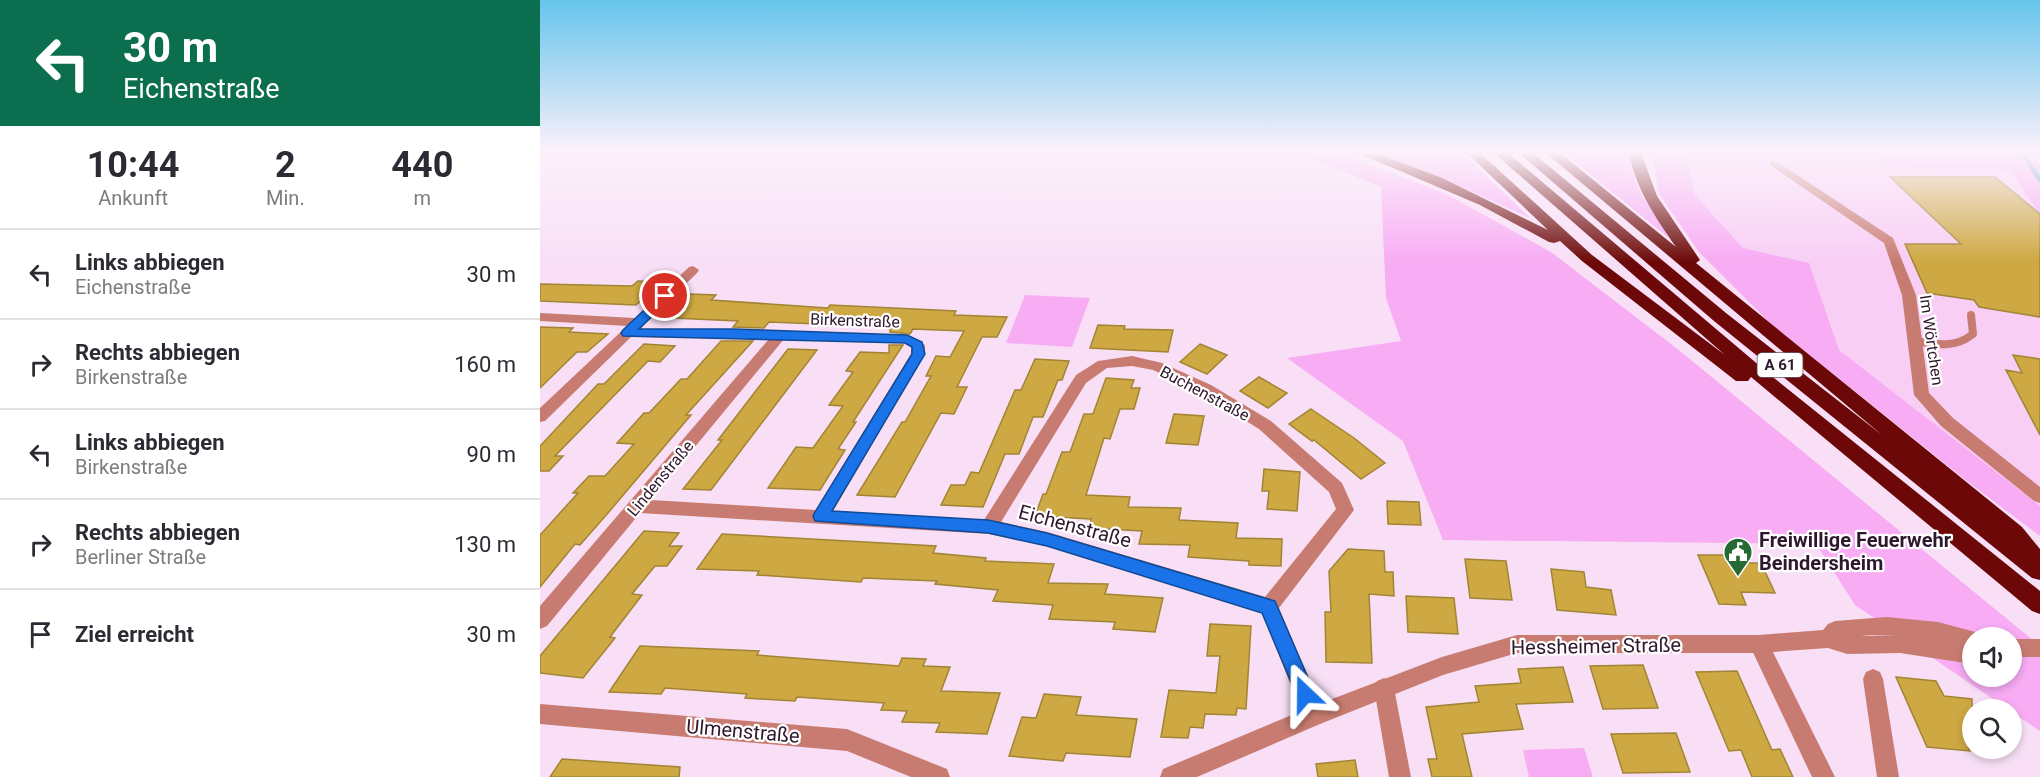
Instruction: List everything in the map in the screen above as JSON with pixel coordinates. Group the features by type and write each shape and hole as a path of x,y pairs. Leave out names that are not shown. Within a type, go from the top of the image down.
{"highway":[{"name":"A 61","path":"1458,189 1504,210 1587,258"},
{"name":"A 61","path":"1512,189 1587,258 1827,445 1926,514"},
{"name":"A 61","path":"1542,189 1693,321 1926,514 2040,604"},
{"name":"A 61","path":"1568,189 1720,317 2040,571"},
{"path":"1597,189 2014,533 2040,564"},
{"path":"1646,189 1704,276"}],"street":[{"name":"Im Wörtchen","path":"1813,189 1889,241 1909,295 1917,341 1922,395 1947,422 2040,496"},
{"path":"540,417 693,270"},
{"path":"540,317 638,322"},
{"name":"Birkenstraße","path":"627,333 907,339 918,345 918,354 821,516"},
{"name":"Lindenstraße","path":"540,620 780,335"},
{"name":"Buchenstraße","path":"988,526 1081,379 1103,364 1132,361 1157,366 1206,389 1265,425 1336,488 1345,510 1269,607"},
{"name":"Eichenstraße","path":"637,506 988,526 1047,539 1269,607"},
{"path":"1269,607 1314,716"},
{"name":"Hessheimer Straße","path":"1828,639 1835,630 1868,625 1914,627 1962,637"},
{"name":"Hessheimer Straße","path":"1171,777 1384,688 1442,666 1517,644 1759,644 1828,639 1846,645 1900,645 1962,654"},
{"path":"1759,644 1824,777"},
{"path":"2022,648 2040,648"},
{"path":"1873,679 1888,777"},
{"path":"1384,688 1400,777"},
{"name":"Ulmenstraße","path":"540,714 847,740 939,777"}],"lane":[{"path":"1917,341 1948,345 1966,341 1973,334 1971,315"}],"shaded area":[{"path":"1381,189 1433,189 1448,195 1551,252 1680,351 2017,627 1962,627 1962,678 1855,605 1816,544 1443,540 1403,441 1287,358 1401,341 1386,298"},
{"path":"1466,189 1500,189 1530,218"},
{"path":"1609,189 1639,189 1669,238"},
{"path":"1658,189 1693,189 1694,194 1743,248 1809,263 1839,350 2040,506 2040,536 1968,482 1770,323 1699,252 1659,194"},
{"path":"1693,189 2025,189 2040,208 2040,506 1839,350 1809,264 1743,248 1694,194"},
{"path":"2023,189 2040,189 2040,215"},
{"path":"1025,295 1090,298 1072,347 1006,343"},
{"path":"2022,631 2040,646 2040,731 2022,719 2022,699 1993,699 1975,687 2022,687"},
{"path":"1584,748 1593,777 1529,777 1523,750"}],"building":[{"path":"1903,189 2010,189 2040,214 2040,317 1979,307 1974,300 1927,293 1905,244 1961,244"},
{"path":"638,281 662,282 636,305 540,301 540,284 632,286"},
{"path":"689,294 716,295 711,300 828,308 830,305 956,311 954,315 1007,317 997,337 982,337 957,387 967,387 954,414 941,413 895,497 857,495 902,422 905,422 931,376 926,376 936,356 950,357 964,331 913,329 910,334 890,332 890,329 869,326 769,322 764,328 733,327 738,321 673,318 674,308"},
{"path":"1098,325 1125,326 1124,329 1173,330 1168,352 1090,348"},
{"path":"540,327 573,328 569,332 608,334 587,352 577,352 540,388"},
{"path":"721,341 753,341 686,415 691,415 608,513 580,545 575,544 540,587 540,535 578,493 573,493 589,476 605,476 634,444 617,443 644,413 649,413 681,379 687,379"},
{"path":"644,344 675,346 660,362 648,361 555,456 563,456 549,471 540,471 540,446 598,384 604,384"},
{"path":"1200,344 1227,355 1207,374 1180,362"},
{"path":"889,345 903,345 853,422 856,422 838,449 845,450 820,490 768,488 796,447 813,448 843,406 829,405 853,372 846,371 860,352 889,353"},
{"path":"788,349 817,350 711,490 683,489 722,440 718,440"},
{"path":"2013,355 2040,359 2040,435 2006,370 2022,373"},
{"path":"1035,359 1069,361 1062,380 1058,380 1043,417 1033,417 1019,454 1005,454 983,507 941,505 951,485 965,485 971,472 979,473 1015,390 1021,390"},
{"path":"1259,377 1287,393 1268,408 1240,391"},
{"path":"1106,378 1134,380 1131,388 1140,388 1134,409 1120,409 1110,439 1104,438 1086,495 1130,497 1128,507 1181,508 1179,520 1238,523 1236,538 1282,539 1281,566 1249,565 1249,561 1188,557 1190,545 1139,544 1142,531 1089,528 1091,519 1035,516 1062,452 1070,452 1084,414 1093,414"},
{"path":"1311,409 1354,438 1385,463 1361,479 1314,440 1312,441 1289,424"},
{"path":"1174,414 1204,416 1198,445 1166,443"},
{"path":"1264,469 1300,472 1297,511 1267,509 1269,491 1262,491"},
{"path":"1387,501 1419,502 1421,525 1388,524"},
{"path":"644,531 679,533 669,546 682,546 667,566 655,566 632,594 642,595 610,637 615,638 583,678 540,673 540,656"},
{"path":"722,534 936,546 933,553 986,558 985,561 1054,564 1048,583 1108,584 1105,594 1163,598 1155,632 1113,629 1115,622 1049,619 1053,605 993,601 998,590 935,584 937,581 863,578 861,582 757,575 759,571 697,569"},
{"path":"1348,549 1384,551 1385,572 1393,572 1394,596 1369,594 1372,663 1326,662 1325,612 1331,612 1329,571"},
{"name":"Freiwillige Feuerwehr Beindersheim","path":"1698,555 1729,555 1733,563 1761,563 1775,593 1741,592 1746,605 1719,604"},
{"path":"1465,559 1506,561 1512,600 1470,598"},
{"path":"1551,569 1584,572 1586,587 1611,590 1616,615 1557,610"},
{"path":"1406,596 1454,598 1458,634 1408,632"},
{"path":"1210,624 1251,626 1246,709 1237,708 1236,715 1205,714 1203,728 1190,727 1188,738 1161,737 1169,690 1216,693 1220,656 1207,656"},
{"path":"640,646 759,651 757,655 899,666 902,658 926,659 923,666 950,667 941,691 1000,693 987,734 936,732 940,723 902,722 907,711 881,710 884,703 797,697 795,701 745,698 747,694 665,688 661,694 609,692"},
{"path":"1643,665 1658,708 1603,709 1590,666"},
{"path":"1563,667 1573,702 1516,704 1523,729 1462,734 1472,777 1432,777 1428,759 1437,759 1426,707 1479,702 1475,686 1521,683 1518,669"},
{"path":"1737,671 1772,750 1780,749 1793,777 1752,777 1741,750 1729,751 1696,672"},
{"path":"1896,677 1936,681 1944,696 1972,699 1962,699 1962,750 1927,747"},
{"path":"1044,694 1081,697 1076,715 1137,719 1130,757 1066,753 1063,761 1009,756 1022,717 1036,718"},
{"path":"1676,733 1690,772 1623,773 1611,734"},
{"path":"562,759 680,767 679,777 550,777"},
{"path":"1355,760 1358,777 1318,777 1316,764"}],"place":[{"name":"Freiwillige Feuerwehr Beindersheim","path":"1738,578"}],"route":[{"path":"665,296 627,333 733,333 907,339 918,345 918,354 821,516 988,526 1047,539 1269,607 1305,694"}]}
